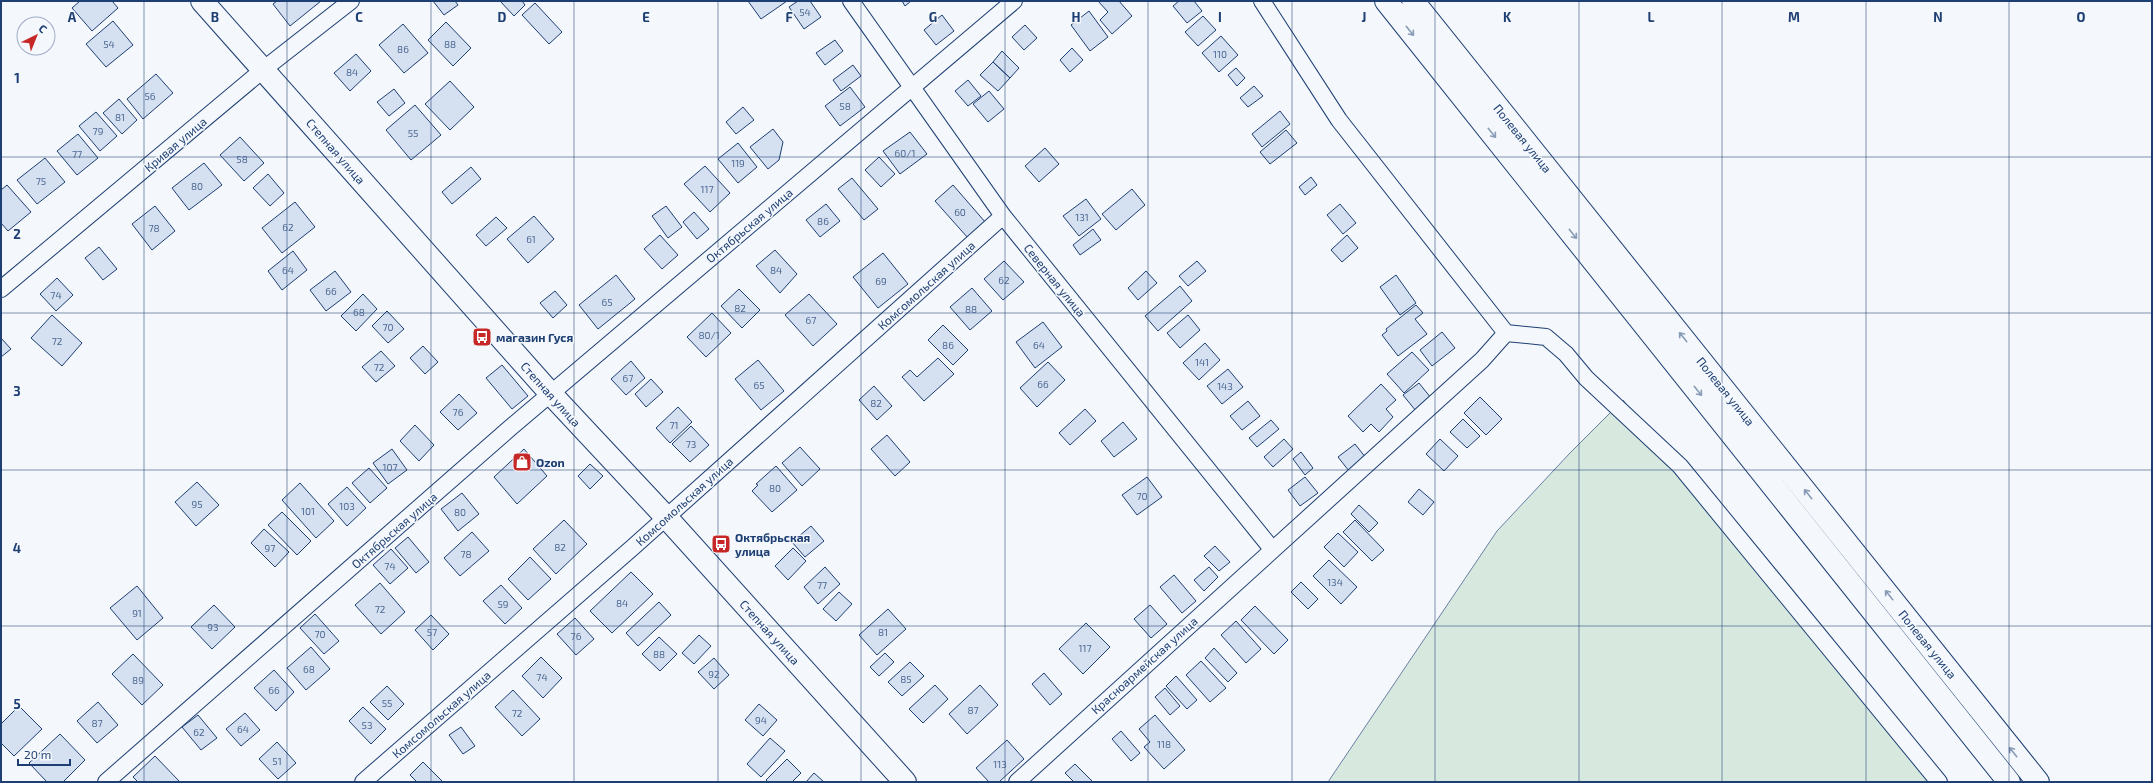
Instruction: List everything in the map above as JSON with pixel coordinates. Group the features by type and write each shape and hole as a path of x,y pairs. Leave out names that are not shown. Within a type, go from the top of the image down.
{"main road":[{"name":"Степная улица","path":"202,1 551,394 666,517 905,782"},
{"name":"Полевая улица","path":"1386,1 2009,782"},
{"name":"Полевая улица","path":"1413,1 2038,782"}],"street":[{"name":"Кривая улица","path":"1,289 264,70 352,1"},
{"name":"Северная улица","path":"851,1 1003,216 1272,549"},
{"name":"Октябрьская улица","path":"106,782 551,394 1014,1"},
{"path":"1262,1 1339,120 1506,333 1546,337 1566,354 1586,378 1680,466 1939,782"},
{"name":"Комсомольская улица","path":"363,782 666,517 1003,216"},
{"name":"Красноармейская улица","path":"1017,782 1482,360 1506,333"}],"shaded area":[{"path":"1623,400 1929,782 1328,782 1497,531 1570,453"}],"building":[{"path":"80,1 112,1 118,8 92,31 72,8"},
{"path":"277,1 321,1 290,26 273,4"},
{"path":"433,1 455,1 458,5 444,15"},
{"path":"500,1 522,1 525,5 514,16"},
{"path":"748,1 787,1 761,19"},
{"path":"798,1 810,1 821,17 804,29 789,7"},
{"path":"902,1 911,1 905,6"},
{"path":"1098,1 1119,1 1132,16 1112,34 1100,20 1108,12"},
{"path":"1179,1 1194,1 1202,11 1187,23 1173,6"},
{"path":"535,3 562,32 549,44 522,15"},
{"path":"1089,11 1108,37 1090,51 1071,25"},
{"path":"942,15 954,31 936,45 924,30"},
{"path":"1203,16 1216,30 1198,46 1185,32"},
{"path":"113,21 133,45 106,67 86,44"},
{"path":"446,22 471,48 453,66 428,40"},
{"path":"403,24 428,53 404,73 379,45"},
{"path":"1025,25 1037,38 1024,50 1012,37"},
{"path":"1221,36 1238,55 1219,72 1202,53"},
{"path":"835,40 843,51 825,65 816,53"},
{"path":"1072,48 1083,60 1070,72 1060,60"},
{"path":"1002,51 1019,68 1010,78 993,62"},
{"path":"356,54 371,71 350,91 334,73"},
{"path":"993,62 1010,78 998,91 980,75"},
{"path":"853,65 861,76 841,91 833,80"},
{"path":"1236,68 1245,78 1237,86 1228,75"},
{"path":"156,74 173,93 143,119 127,99"},
{"path":"968,80 981,96 968,106 955,91"},
{"path":"450,81 474,107 450,130 425,104"},
{"path":"1254,86 1263,96 1248,107 1240,98"},
{"path":"850,87 865,107 840,126 825,106"},
{"path":"394,89 405,103 389,116 377,102"},
{"path":"989,91 1004,109 988,122 973,104"},
{"path":"119,99 137,120 122,134 103,113"},
{"path":"415,105 441,135 411,160 386,130"},
{"path":"743,107 754,120 736,134 726,122"},
{"path":"1280,111 1290,124 1262,147 1252,134"},
{"path":"96,112 117,136 100,151 79,126"},
{"path":"773,129 783,142 779,160 768,169 750,147"},
{"path":"1286,130 1297,143 1270,164 1260,152"},
{"path":"910,132 927,154 900,174 883,151"},
{"path":"78,134 98,158 77,175 57,151"},
{"path":"240,137 264,163 244,181 220,155"},
{"path":"738,143 757,167 738,183 718,159"},
{"path":"1045,148 1059,164 1039,182 1025,166"},
{"path":"879,157 895,174 881,187 865,170"},
{"path":"45,158 65,182 37,204 17,180"},
{"path":"204,163 222,185 189,210 172,188"},
{"path":"705,166 730,193 710,212 684,184"},
{"path":"471,167 481,179 452,204 442,192"},
{"path":"268,174 284,193 270,206 253,188"},
{"path":"1311,177 1317,185 1305,195 1299,187"},
{"path":"852,178 878,209 864,220 838,189"},
{"path":"7,185 31,212 8,231 1,223 1,190"},
{"path":"953,185 986,223 968,238 935,201"},
{"path":"1132,189 1145,205 1116,230 1102,214"},
{"path":"1086,199 1101,219 1079,236 1063,216"},
{"path":"295,202 315,227 282,253 262,228"},
{"path":"826,204 840,221 820,237 806,220"},
{"path":"1340,204 1356,223 1343,234 1327,215"},
{"path":"155,206 175,231 152,250 132,224"},
{"path":"666,206 682,227 668,238 652,216"},
{"path":"694,212 709,229 697,239 683,222"},
{"path":"534,216 554,239 528,263 507,239"},
{"path":"496,217 507,228 486,246 476,235"},
{"path":"1093,229 1101,240 1080,255 1073,245"},
{"path":"660,235 678,255 662,269 644,249"},
{"path":"1347,235 1358,248 1342,262 1331,250"},
{"path":"99,247 117,269 103,280 85,258"},
{"path":"775,250 797,274 780,293 756,266"},
{"path":"293,251 307,270 282,290 268,271"},
{"path":"883,253 908,284 878,308 853,277"},
{"path":"1004,261 1024,282 1003,300 984,279"},
{"path":"1197,261 1206,271 1188,286 1179,276"},
{"path":"335,271 351,292 326,311 310,290"},
{"path":"1146,271 1157,283 1138,300 1128,288"},
{"path":"616,275 635,299 598,329 579,305"},
{"path":"1396,275 1416,303 1400,315 1380,287"},
{"path":"57,278 73,295 56,311 40,294"},
{"path":"1180,286 1192,301 1158,331 1145,316"},
{"path":"972,288 992,311 970,330 950,307"},
{"path":"739,289 760,310 742,328 721,306"},
{"path":"555,291 567,305 553,318 540,303"},
{"path":"363,294 377,309 356,331 341,316"},
{"path":"809,294 837,324 813,346 785,315"},
{"path":"1416,305 1423,313 1415,319 1427,334 1398,356 1382,335 1387,331 1386,329"},
{"path":"387,311 404,329 388,343 372,326"},
{"path":"712,313 731,333 706,357 687,337"},
{"path":"52,315 82,343 62,366 31,338"},
{"path":"1188,315 1200,330 1180,348 1167,333"},
{"path":"1043,322 1062,347 1035,368 1016,342"},
{"path":"943,325 968,350 953,365 928,340"},
{"path":"1442,332 1455,348 1432,366 1420,350"},
{"path":"1,338 11,349 1,357"},
{"path":"1205,343 1220,360 1199,380 1183,363"},
{"path":"423,346 438,362 425,374 410,358"},
{"path":"381,351 395,366 376,382 362,367"},
{"path":"1412,352 1429,370 1404,393 1387,374"},
{"path":"938,358 954,374 924,401 902,377 910,370 917,377"},
{"path":"758,360 784,391 761,410 735,379"},
{"path":"631,361 645,378 626,395 611,379"},
{"path":"1048,362 1065,380 1037,407 1020,388"},
{"path":"502,365 528,396 512,409 486,378"},
{"path":"1228,369 1243,387 1222,404 1207,386"},
{"path":"651,379 663,392 646,407 635,394"},
{"path":"1419,383 1431,398 1416,411 1403,395"},
{"path":"1381,384 1396,400 1386,409 1393,417 1379,432 1371,424 1363,432 1348,416"},
{"path":"874,386 892,406 877,420 859,400"},
{"path":"459,394 477,413 458,430 440,412"},
{"path":"1480,397 1502,419 1486,435 1464,413"},
{"path":"1248,401 1260,416 1242,430 1230,416"},
{"path":"678,407 692,422 670,443 656,428"},
{"path":"1085,409 1096,421 1070,445 1059,433"},
{"path":"1463,419 1480,436 1467,448 1450,432"},
{"path":"1271,420 1279,429 1257,447 1249,438"},
{"path":"1123,422 1137,439 1114,457 1101,441"},
{"path":"415,425 434,445 419,461 400,441"},
{"path":"691,426 709,445 690,462 672,444"},
{"path":"887,435 910,462 895,476 871,449"},
{"path":"1284,439 1293,449 1273,467 1264,457"},
{"path":"1440,439 1458,456 1444,471 1426,454"},
{"path":"1355,444 1366,458 1349,471 1338,457"},
{"path":"800,447 820,469 802,486 782,463"},
{"path":"392,449 407,470 388,484 373,463"},
{"path":"524,449 547,476 517,504 494,477"},
{"path":"1301,452 1313,468 1305,475 1293,459"},
{"path":"590,464 603,476 590,489 578,476"},
{"path":"776,466 797,490 772,512 752,491 758,485 756,484"},
{"path":"369,468 387,488 370,503 352,483"},
{"path":"1147,477 1162,497 1137,515 1122,495"},
{"path":"1305,477 1318,493 1300,506 1288,490"},
{"path":"197,482 219,505 196,526 175,502"},
{"path":"300,483 334,521 316,538 282,500"},
{"path":"347,487 366,508 347,526 328,504"},
{"path":"1419,489 1434,502 1423,515 1408,502"},
{"path":"462,493 479,514 458,531 441,509"},
{"path":"1359,505 1378,523 1369,532 1351,514"},
{"path":"282,512 311,541 297,555 268,525"},
{"path":"564,520 587,544 556,574 533,549"},
{"path":"1355,520 1384,550 1372,561 1343,532"},
{"path":"811,526 824,541 805,557 792,542"},
{"path":"264,529 289,552 275,567 251,543"},
{"path":"472,532 489,551 460,576 444,558"},
{"path":"1338,533 1358,552 1344,567 1324,547"},
{"path":"408,537 429,562 416,573 395,548"},
{"path":"1215,546 1230,562 1219,571 1204,556"},
{"path":"793,548 806,561 788,580 775,566"},
{"path":"391,549 408,568 390,584 373,565"},
{"path":"530,557 551,579 528,600 508,579"},
{"path":"1329,560 1357,587 1341,604 1313,576"},
{"path":"825,567 840,584 818,604 804,587"},
{"path":"1209,567 1218,577 1204,591 1194,580"},
{"path":"631,572 653,594 612,633 590,611"},
{"path":"1174,575 1196,601 1182,613 1160,587"},
{"path":"1301,582 1318,599 1308,609 1291,592"},
{"path":"380,583 405,612 381,634 355,605"},
{"path":"501,585 522,608 505,624 483,601"},
{"path":"137,586 163,618 137,640 110,608"},
{"path":"839,592 852,604 836,621 823,609"},
{"path":"659,602 671,615 638,646 626,633"},
{"path":"214,605 235,627 212,649 191,627"},
{"path":"1150,605 1167,624 1151,638 1134,619"},
{"path":"1255,606 1288,640 1274,654 1241,620"},
{"path":"888,609 906,629 877,655 859,635"},
{"path":"315,614 339,641 324,654 300,628"},
{"path":"431,615 449,634 433,650 415,630"},
{"path":"575,618 594,639 576,655 557,634"},
{"path":"1236,621 1261,649 1246,663 1221,635"},
{"path":"1086,623 1110,647 1083,674 1059,649"},
{"path":"699,635 711,646 694,664 682,653"},
{"path":"659,637 677,654 660,671 642,654"},
{"path":"311,647 330,669 306,690 287,668"},
{"path":"1214,648 1237,673 1228,682 1205,658"},
{"path":"885,653 894,662 879,676 870,667"},
{"path":"133,654 163,685 142,705 112,674"},
{"path":"541,657 562,678 543,698 522,676"},
{"path":"714,658 729,675 714,689 698,672"},
{"path":"1201,661 1226,688 1210,702 1186,675"},
{"path":"910,662 924,676 902,696 888,682"},
{"path":"274,670 294,692 276,711 254,688"},
{"path":"1044,673 1062,694 1050,705 1032,684"},
{"path":"1176,676 1197,700 1187,709 1166,686"},
{"path":"935,685 948,699 923,723 909,709"},
{"path":"980,685 998,705 967,734 949,714"},
{"path":"387,686 404,704 388,720 370,702"},
{"path":"1165,688 1180,706 1170,715 1155,697"},
{"path":"513,690 540,719 522,736 495,707"},
{"path":"98,702 118,725 97,743 77,721"},
{"path":"759,704 777,720 763,736 745,720"},
{"path":"19,706 42,729 14,756 1,743 1,724"},
{"path":"363,707 386,729 371,744 349,721"},
{"path":"245,713 260,730 241,746 226,729"},
{"path":"198,715 217,738 201,750 182,727"},
{"path":"1155,715 1185,750 1164,769 1144,747 1150,742 1139,729"},
{"path":"461,727 475,746 463,754 449,735"},
{"path":"1121,731 1140,753 1131,761 1112,739"},
{"path":"60,734 85,760 63,782 47,782 29,763"},
{"path":"770,738 785,751 761,777 747,764"},
{"path":"1007,740 1024,759 999,782 989,782 976,768"},
{"path":"277,742 296,763 278,779 259,759"},
{"path":"155,756 180,782 138,782 133,777"},
{"path":"787,759 801,773 792,782 768,782 766,780"},
{"path":"423,762 443,782 417,782 410,775"},
{"path":"1075,764 1092,781 1074,782 1065,773"},
{"path":"814,773 824,782 806,782"}],"place":[{"name":"магазин Гуся","path":"482,337"},
{"name":"Ozon","path":"522,462"},
{"name":"Октябрьская улица","path":"721,544"}]}
